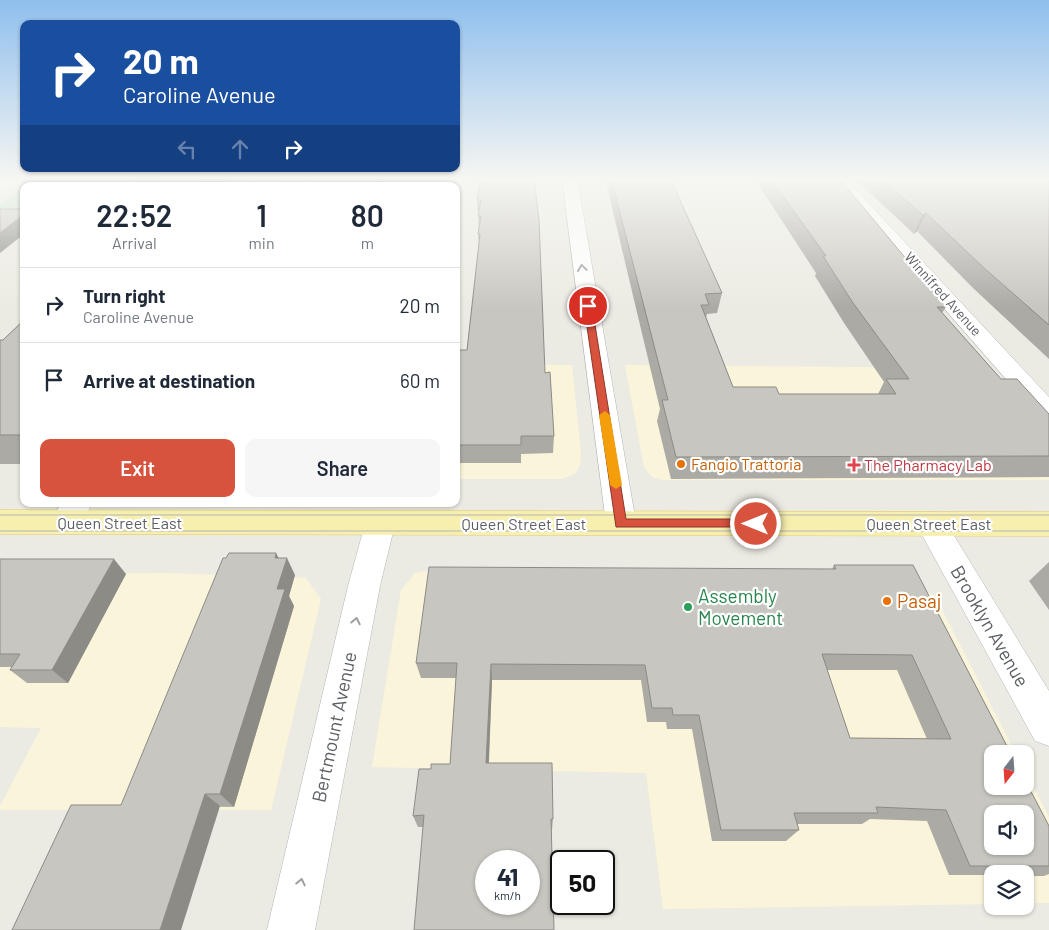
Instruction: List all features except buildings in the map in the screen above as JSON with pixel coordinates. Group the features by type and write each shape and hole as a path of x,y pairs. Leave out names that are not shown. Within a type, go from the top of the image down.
{"main road":[{"name":"Queen Street East","path":"0,522 70,513 380,524 1049,524"}],"street":[{"path":"576,221 621,524"},
{"name":"Winnifred Avenue","path":"877,221 1049,412"},
{"name":"Bertmount Avenue","path":"291,930 364,586 380,524"},
{"name":"Brooklyn Avenue","path":"931,524 1049,727"}],"shaded area":[{"path":"460,365 572,365 581,454 580,465 575,474 562,479 460,479"},
{"path":"625,365 987,368 1049,440 1049,480 663,480 652,477 644,467"},
{"path":"436,570 893,575 935,596 1011,745 984,745 984,795 1034,795 1034,788 1049,817 1049,903 1034,903 1034,865 984,865 984,904 663,909 646,773 372,767 401,590 415,573"},
{"path":"168,573 306,578 321,599 271,810 0,810 0,806 41,728 0,727 0,574"}],"tram line":[{"path":"0,515 1049,515"},
{"path":"0,531 1049,531"}],"slow traffic":[{"path":"605,415 616,485"}],"place":[{"name":"Fangio Trattoria","path":"681,464"},
{"name":"The Pharmacy Lab","path":"854,465"},
{"name":"Pasaj","path":"887,601"},
{"name":"Assembly Movement","path":"688,607"}],"route":[{"path":"588,306 621,524 756,524"}]}
